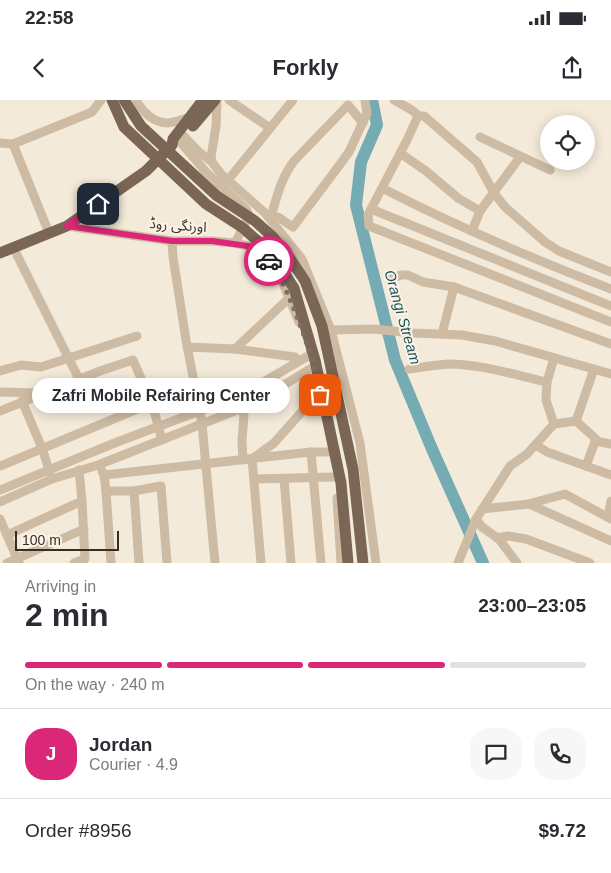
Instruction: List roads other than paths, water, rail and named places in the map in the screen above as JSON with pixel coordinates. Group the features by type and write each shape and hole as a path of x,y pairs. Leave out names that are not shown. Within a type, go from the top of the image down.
{"main road":[{"path":"112,100 124,127 206,204 243,228 271,253 294,288 315,360 341,483 348,563"},
{"path":"124,100 141,126 217,196 255,221 272,236 305,281 322,326 353,469 364,563"},
{"path":"178,138 203,100"},
{"path":"0,253 67,226 146,171 216,100"}],"street":[{"path":"0,143 13,144 92,112 101,100"},
{"path":"136,100 156,122 179,121 192,115"},
{"path":"212,162 211,156 216,126 216,100"},
{"path":"229,100 270,128"},
{"path":"228,180 293,100"},
{"path":"269,216 278,217 292,226 349,152 367,113 365,100"},
{"path":"394,100 415,111 418,116"},
{"path":"269,216 281,182 294,161 348,105 363,123"},
{"path":"418,116 370,209 368,215 369,226 611,322"},
{"path":"418,116 424,116 477,162 494,193 505,207 545,242 559,251 611,272"},
{"path":"480,137 540,166"},
{"path":"178,138 212,162 228,180 269,216 302,259 331,330 360,443 376,563"},
{"path":"178,138 206,172 246,209 248,218 234,244"},
{"path":"13,144 49,233"},
{"path":"400,153 426,170 458,198 480,211"},
{"path":"472,231 480,211 520,157"},
{"path":"382,188 438,217 611,290"},
{"path":"370,209 611,306"},
{"name":"اورنگی روڈ","path":"67,226 172,241 212,241 248,246 256,248 271,264 282,281 304,332 316,377 336,488 341,563"},
{"path":"172,241 187,347 202,424 216,563"},
{"path":"13,247 79,379"},
{"path":"391,279 408,275 423,282 454,287 611,344"},
{"path":"442,334 454,287"},
{"path":"234,349 286,301"},
{"path":"331,330 373,329 462,335 495,341 611,374"},
{"path":"0,371 21,365 41,367 137,336"},
{"path":"187,347 234,349 295,357 298,361"},
{"path":"0,490 158,425 221,403 246,392 310,354"},
{"path":"554,358 547,382 546,400 554,424"},
{"path":"0,411 79,379 133,360 152,403 162,440"},
{"path":"410,369 450,364 477,366 547,382"},
{"path":"0,502 52,479 98,464 256,403 313,366"},
{"path":"576,421 594,369"},
{"path":"0,392 44,394"},
{"path":"248,460 274,443 314,398"},
{"path":"22,402 42,448 52,479"},
{"path":"0,466 152,403"},
{"path":"241,409 244,416 242,440 254,479 261,563"},
{"path":"458,563 476,519 510,466 527,454 554,424 576,421 596,439 586,466"},
{"path":"595,441 611,444"},
{"path":"536,445 547,452 611,475"},
{"path":"311,452 321,563"},
{"path":"104,475 311,452 330,452"},
{"path":"98,464 104,475 106,491 110,563"},
{"path":"74,563 85,558 80,470"},
{"path":"254,479 334,477"},
{"path":"284,479 291,563"},
{"path":"106,491 134,491 161,486 167,563"},
{"path":"134,491 139,563"},
{"path":"482,510 527,504 565,494 609,518 611,500"},
{"path":"7,535 82,501"},
{"path":"527,504 542,509 611,542"},
{"path":"0,519 18,561"},
{"path":"476,519 482,527 498,538 517,563"},
{"path":"7,563 18,561 84,529"},
{"path":"498,538 508,536 526,539 590,563"}],"waterway":[{"name":"Orangi Stream","path":"372,100 377,125 361,162 356,205 395,360 483,563"}],"place":[{"name":"Zafri Mobile Refairing Center","path":"320,395"}]}
